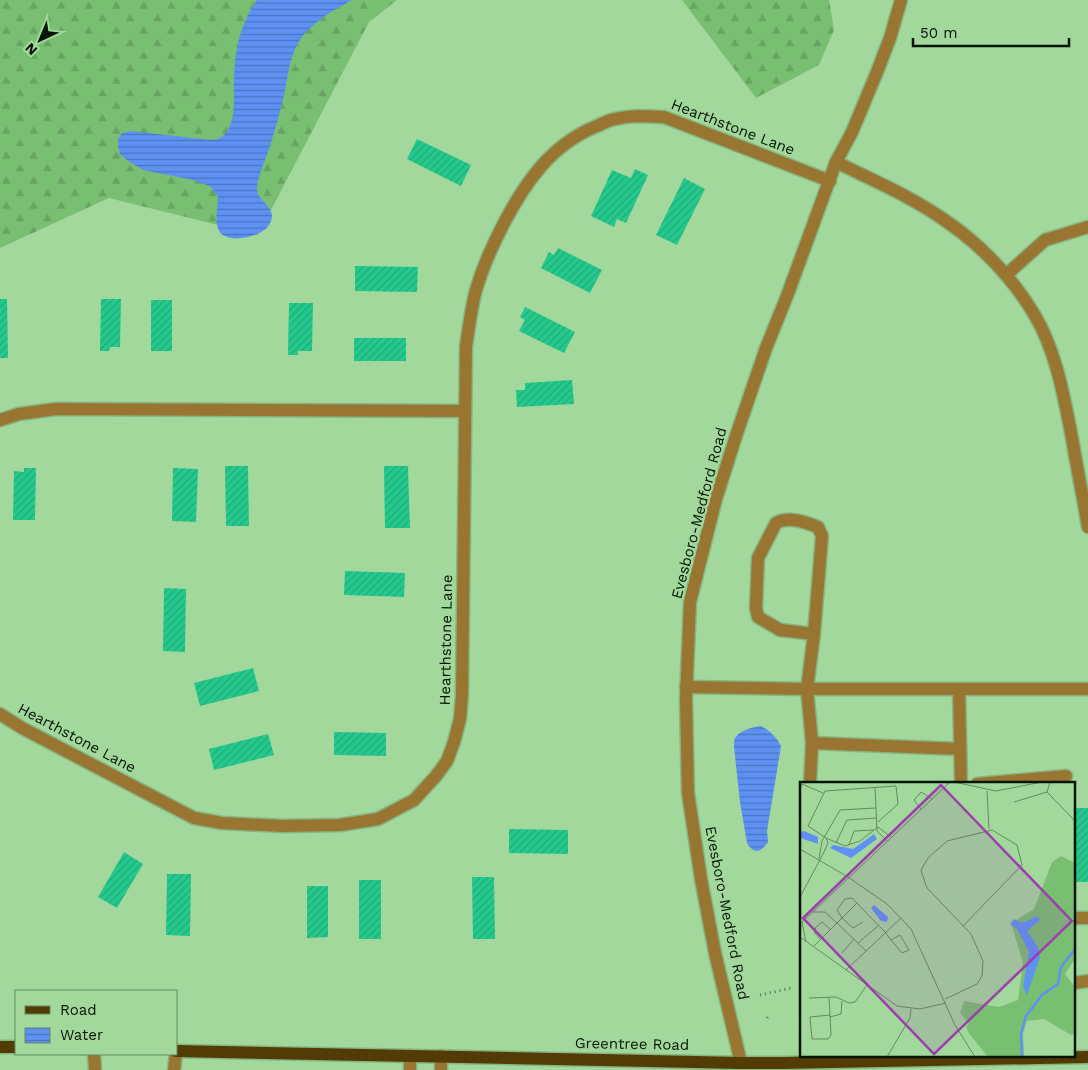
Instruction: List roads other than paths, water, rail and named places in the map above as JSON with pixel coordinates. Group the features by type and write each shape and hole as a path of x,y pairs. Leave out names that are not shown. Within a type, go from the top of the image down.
{"main road":[{"path":"0,1047 15,1047"},
{"name":"Greentree Road","path":"178,1052 441,1056 742,1067 782,1063 983,1058"}],"street":[{"name":"Evesboro-Medford Road","path":"742,1067 715,953 688,793 686,687 690,602 716,499 766,348 836,162 852,132 877,72 890,38 901,0"},
{"name":"Hearthstone Lane","path":"0,714 22,728 194,818 222,823 274,826 340,825 378,819 414,800 447,761 460,719 462,695 466,346 476,290 485,263 524,187 542,164 570,140 586,130 611,120 638,115 664,118 830,181"},
{"path":"836,162 917,203 943,219 968,237 1014,284 1035,315 1049,345 1059,377 1088,527"},
{"path":"1006,275 1044,240 1088,227"},
{"path":"0,420 19,414 56,409 465,411"},
{"path":"810,782 812,743 807,689 814,634 822,536 818,527 799,520 780,521 776,523 758,558 756,608 758,617 780,630 814,634"},
{"path":"686,687 1088,689"},
{"path":"959,689 961,782"},
{"path":"812,743 960,749"},
{"path":"999,782 1066,776"},
{"path":"94,1055 95,1070"},
{"path":"174,1070 176,1055"},
{"path":"410,1056 410,1070"},
{"path":"441,1056 441,1070"}],"water":[{"path":"257,0 352,0 314,24 302,37 294,52 284,97 257,188 260,197 272,214 269,225 260,233 252,236 230,238 219,231 216,218 218,197 211,187 193,180 143,170 120,154 118,139 122,133 130,131 211,140 222,137 233,117 234,69 239,40 246,19"},
{"path":"760,726 767,729 781,746 767,831 768,842 763,848 755,851 747,843 740,802 734,745 735,738 740,733"}]}
